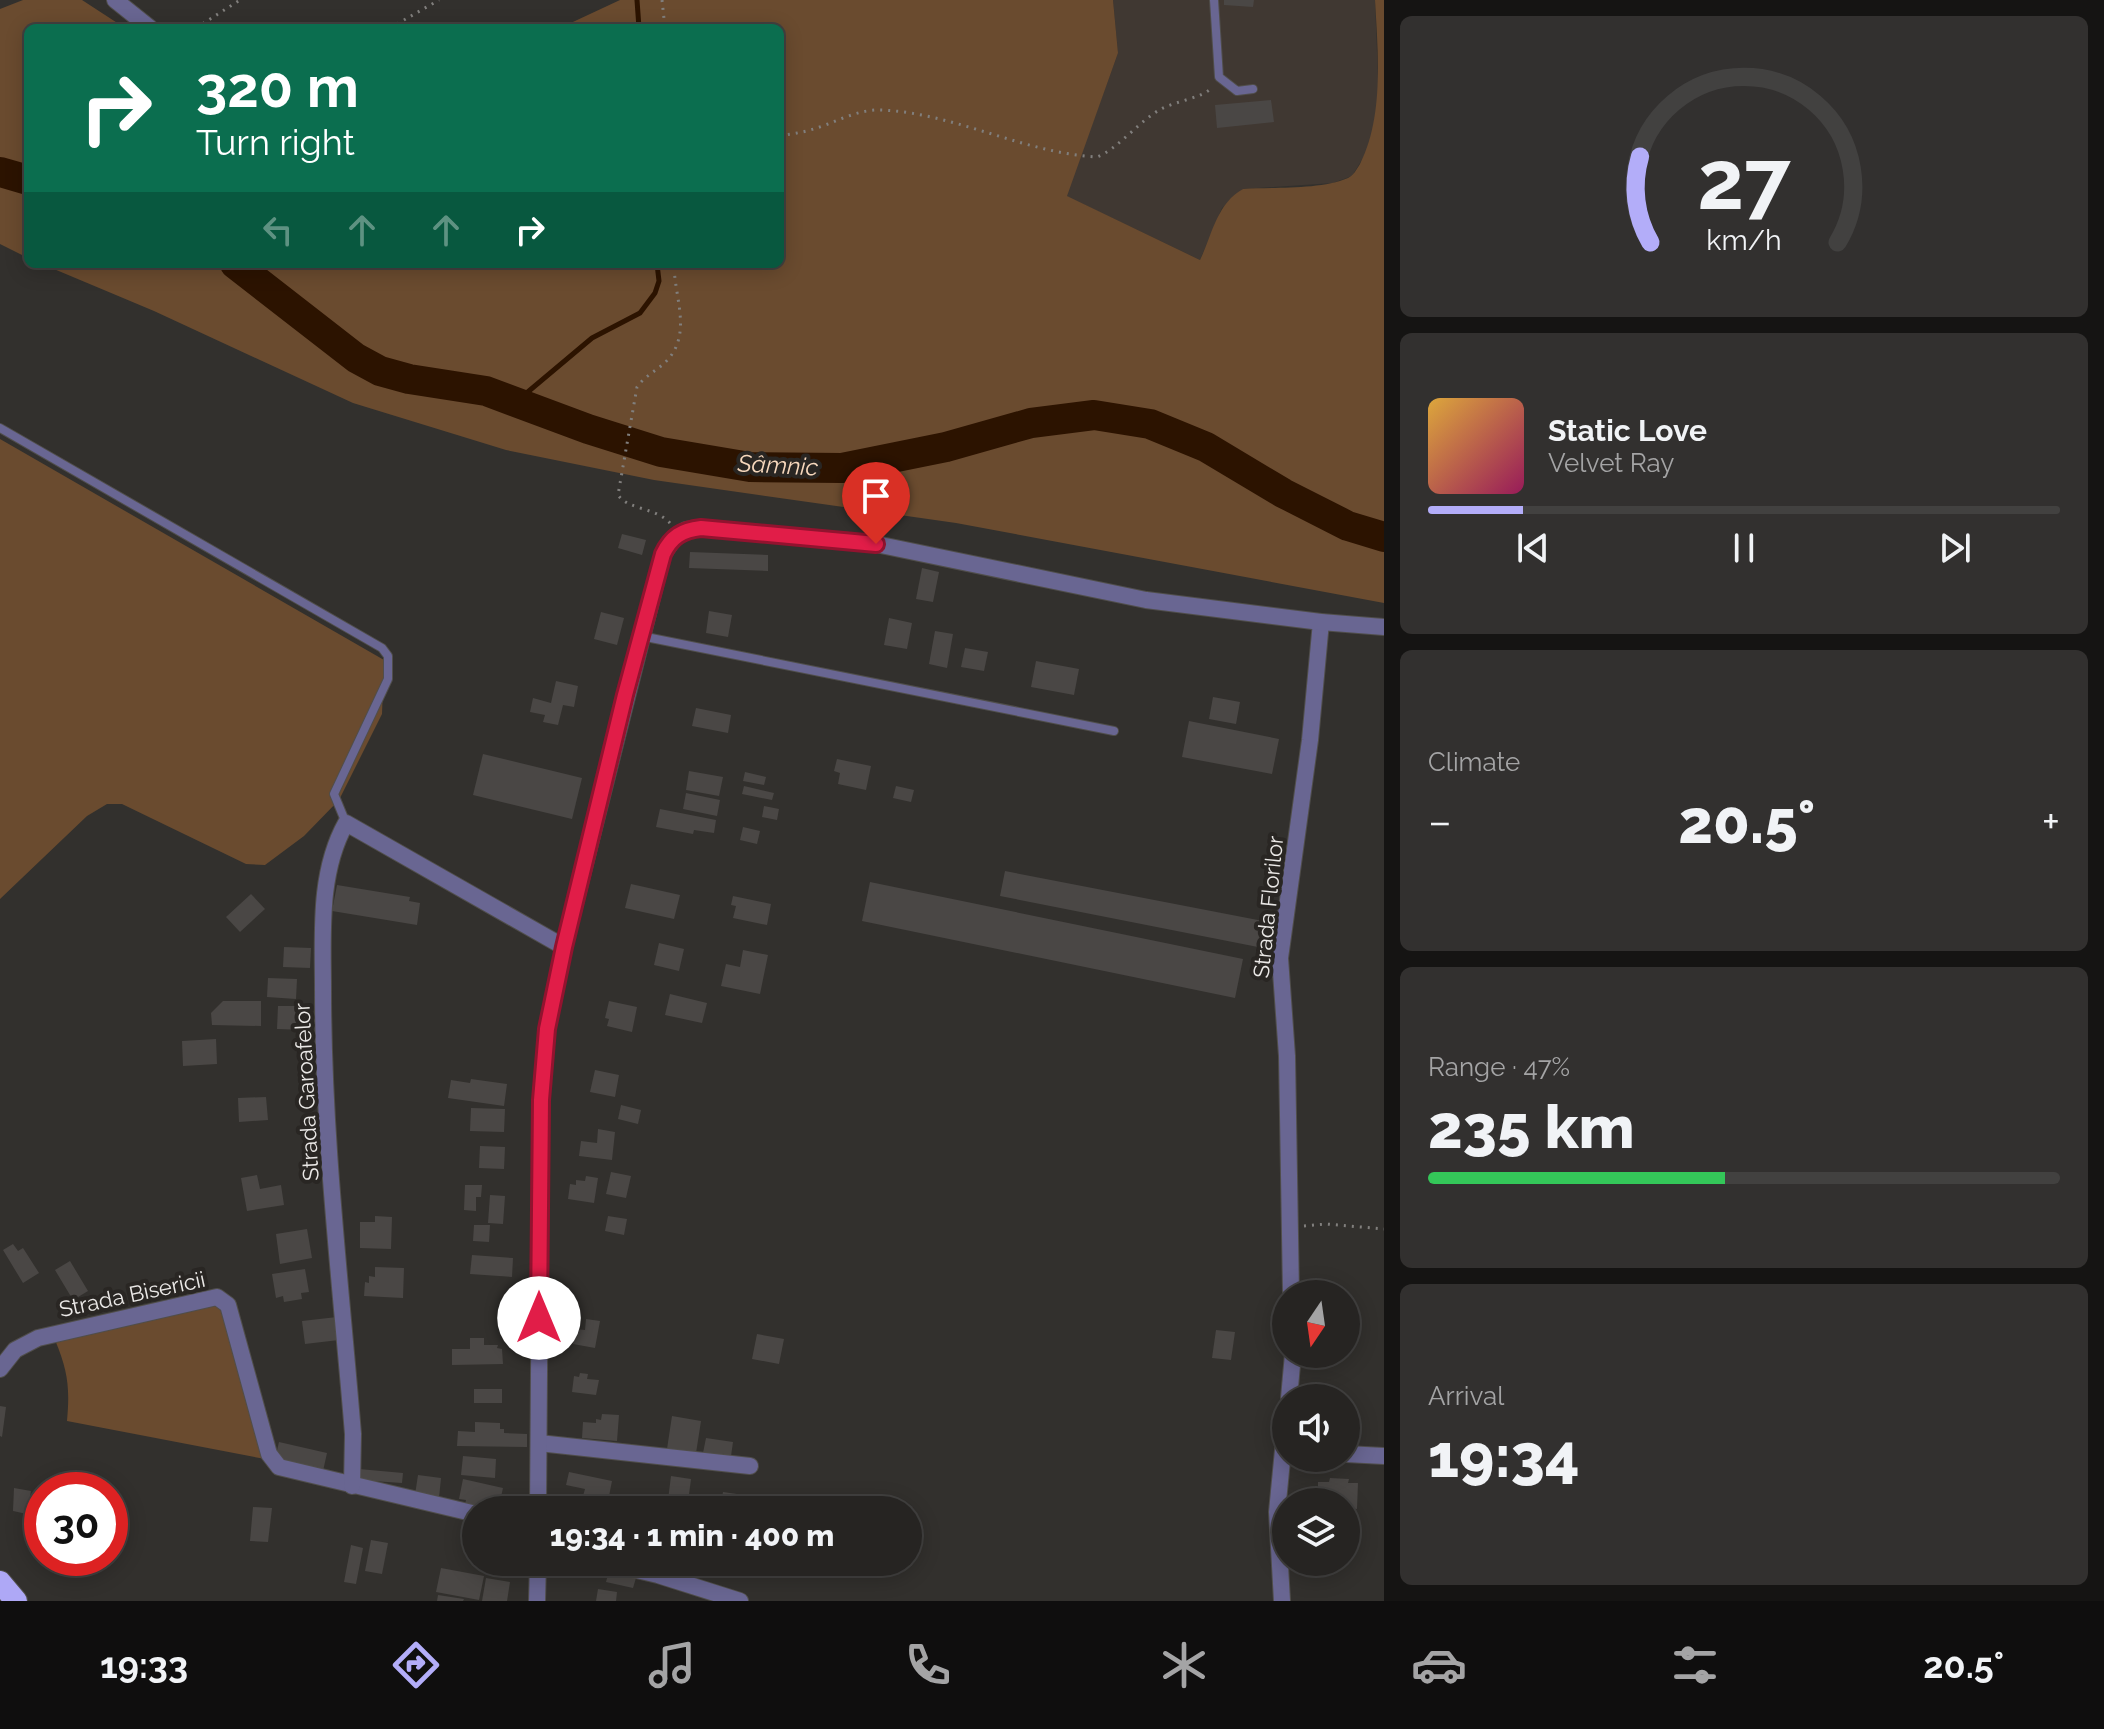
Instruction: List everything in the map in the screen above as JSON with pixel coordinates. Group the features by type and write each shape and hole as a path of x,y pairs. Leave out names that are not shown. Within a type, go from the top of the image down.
{"highway":[{"path":"0,1582 16,1601"}],"street":[{"path":"115,0 145,24"},
{"path":"538,1496 541,1100 547,1029 564,947 641,636 663,554 676,536 686,530 701,528 876,544 1146,600 1384,627"},
{"name":"Strada Florilor","path":"1290,1280 1292,1227 1287,1056 1280,958 1310,740 1321,622"},
{"path":"346,823 564,947"},
{"name":"Strada Garoafelor","path":"346,823 329,865 324,904 323,1042 353,1434 352,1486"},
{"name":"Strada Bisericii","path":"0,1369 15,1350 38,1338 217,1297 228,1305 273,1462 284,1470 352,1486"},
{"path":"539,1443 750,1466"},
{"path":"1360,1455 1384,1456"},
{"path":"1282,1472 1277,1512 1282,1601"},
{"path":"352,1486 462,1511"},
{"path":"537,1601 538,1576"},
{"path":"661,1576 740,1601"}],"lane":[{"path":"1214,0 1219,77 1237,91 1253,89"},
{"path":"0,428 382,648 388,656 388,679 334,794 346,823"},
{"path":"641,636 1114,731"}],"path":[{"path":"202,24 240,0"},
{"path":"397,24 439,0"},
{"path":"662,0 665,24"},
{"path":"784,135 809,131 862,112 877,110 936,119 1042,147 1097,157 1105,154 1159,110 1178,100 1207,92 1219,77"},
{"path":"674,268 682,329 679,344 668,360 637,387 618,495 622,501 661,514 676,536"},
{"path":"1292,1227 1326,1224 1384,1229"}],"shaded area":[{"path":"23,0 82,0 119,24 24,24 24,256 0,244 0,9"},
{"path":"620,0 1113,0 1118,53 1067,196 1200,260 1221,211 1243,189 1324,184 1348,178 1355,172 1368,146 1373,126 1378,84 1375,0 1384,0 1384,603 956,523 654,480 506,450 353,403 154,311 52,268 784,268 784,24 569,24"},
{"path":"1113,0 1375,0 1379,105 1368,150 1352,176 1333,183 1243,189 1222,208 1200,260 1066,196 1118,53"},
{"path":"0,439 384,660 382,714 339,800 304,836 265,865 246,864 122,804 107,804 87,816 0,899"},
{"path":"214,1304 222,1307 265,1459 67,1421 67,1380 55,1340"}],"building":[{"path":"1224,0 1254,0 1253,7 1224,5"},
{"path":"1271,100 1274,122 1217,128 1215,105"},
{"path":"622,534 646,540 642,555 618,548"},
{"path":"690,552 768,555 768,571 689,568"},
{"path":"922,568 939,572 933,602 916,599"},
{"path":"709,611 732,615 728,637 706,633"},
{"path":"601,612 624,618 617,645 594,639"},
{"path":"889,618 912,623 907,649 884,645"},
{"path":"935,631 953,634 947,668 929,664"},
{"path":"965,648 988,652 984,671 961,667"},
{"path":"1036,661 1079,669 1074,695 1031,687"},
{"path":"556,681 578,686 574,707 563,705 558,725 543,722 545,715 530,712 533,698 551,703"},
{"path":"1213,697 1240,702 1236,724 1209,719"},
{"path":"696,708 731,715 728,733 692,726"},
{"path":"1189,721 1279,739 1272,774 1182,757"},
{"path":"483,754 582,778 572,819 473,795"},
{"path":"837,759 871,766 866,790 838,784 840,773 834,771"},
{"path":"689,771 723,777 719,796 686,790"},
{"path":"745,772 766,777 764,785 743,781"},
{"path":"744,786 774,793 772,800 742,794"},
{"path":"896,786 914,790 911,802 893,798"},
{"path":"686,793 720,800 717,816 683,809"},
{"path":"764,806 779,809 777,820 762,817"},
{"path":"660,809 716,820 714,833 694,830 693,834 656,827"},
{"path":"743,827 760,831 757,844 740,840"},
{"path":"1005,871 1273,923 1268,949 1000,896"},
{"path":"870,882 1243,959 1235,998 862,921"},
{"path":"631,884 680,895 674,919 625,908"},
{"path":"337,885 410,897 409,901 420,903 417,925 332,911"},
{"path":"251,894 265,909 240,932 226,917"},
{"path":"733,896 771,904 767,925 733,918 736,906 731,905"},
{"path":"659,943 684,949 679,971 654,965"},
{"path":"284,947 311,948 310,968 283,967"},
{"path":"743,950 768,955 760,994 721,986 726,964 740,967"},
{"path":"268,978 297,979 296,999 267,997"},
{"path":"670,994 707,1003 702,1023 665,1015"},
{"path":"223,1001 261,1001 261,1026 212,1025 211,1013"},
{"path":"609,1001 637,1007 632,1032 607,1026 609,1019 605,1018"},
{"path":"278,1006 306,1006 305,1030 277,1029"},
{"path":"216,1039 217,1064 183,1066 182,1041"},
{"path":"595,1070 619,1075 615,1097 590,1092"},
{"path":"471,1079 507,1084 504,1106 448,1098 451,1080 470,1083"},
{"path":"266,1097 268,1120 239,1122 238,1098"},
{"path":"621,1105 641,1110 638,1124 618,1119"},
{"path":"471,1108 505,1109 504,1132 470,1131"},
{"path":"598,1129 615,1132 612,1160 579,1156 581,1141 597,1143"},
{"path":"480,1146 505,1147 504,1169 479,1168"},
{"path":"611,1172 631,1176 626,1198 606,1194"},
{"path":"257,1175 260,1189 281,1185 284,1205 247,1211 241,1178"},
{"path":"586,1176 598,1178 594,1203 568,1199 570,1184 576,1185 576,1180 585,1181"},
{"path":"465,1185 482,1185 481,1197 476,1197 476,1211 464,1210"},
{"path":"490,1195 505,1196 503,1224 488,1223"},
{"path":"375,1216 392,1217 391,1249 360,1248 360,1222 375,1222"},
{"path":"608,1216 627,1219 624,1235 605,1231"},
{"path":"474,1225 490,1225 489,1242 473,1241"},
{"path":"307,1229 312,1258 280,1264 276,1234"},
{"path":"13,1244 18,1251 23,1248 39,1273 23,1283 3,1250"},
{"path":"472,1255 513,1258 512,1277 470,1274"},
{"path":"70,1261 88,1291 73,1300 55,1270"},
{"path":"375,1267 404,1268 403,1298 364,1296 365,1282 369,1283 369,1276 375,1277"},
{"path":"305,1269 309,1292 301,1293 302,1299 284,1302 283,1296 276,1298 272,1274"},
{"path":"337,1317 339,1340 305,1344 302,1321"},
{"path":"586,1319 600,1321 595,1348 573,1344 576,1329 585,1330"},
{"path":"1216,1330 1235,1332 1231,1360 1212,1358"},
{"path":"757,1334 784,1339 779,1364 752,1359"},
{"path":"470,1338 484,1338 484,1345 498,1345 497,1348 502,1349 503,1364 452,1365 452,1349 470,1349"},
{"path":"580,1373 588,1374 587,1379 599,1380 596,1395 572,1392 574,1376 579,1377"},
{"path":"474,1389 502,1389 502,1403 474,1403"},
{"path":"0,1406 6,1407 2,1437 0,1436"},
{"path":"602,1414 619,1415 617,1441 582,1438 583,1422 596,1423 596,1419 601,1420"},
{"path":"672,1416 701,1421 696,1453 667,1449"},
{"path":"475,1422 500,1423 504,1433 527,1434 527,1447 457,1446 458,1431 475,1432"},
{"path":"706,1438 733,1442 731,1456 703,1453"},
{"path":"279,1442 327,1453 323,1471 275,1459"},
{"path":"463,1456 496,1459 495,1478 461,1475"},
{"path":"359,1469 403,1473 402,1483 358,1480"},
{"path":"569,1472 612,1481 609,1496 583,1496 585,1489 566,1485"},
{"path":"418,1475 441,1478 439,1498 415,1495"},
{"path":"671,1476 691,1479 689,1496 668,1496"},
{"path":"1330,1478 1349,1479 1348,1483 1358,1483 1358,1488 1318,1488 1318,1482 1329,1482"},
{"path":"463,1479 503,1488 501,1496 462,1496 462,1499 459,1499"},
{"path":"14,1488 24,1490 24,1513 13,1511"},
{"path":"723,1492 751,1496 722,1496"},
{"path":"253,1507 272,1508 268,1542 250,1541"},
{"path":"371,1540 388,1543 382,1574 365,1571"},
{"path":"351,1545 363,1548 356,1584 344,1582"},
{"path":"441,1568 462,1572 462,1576 484,1576 479,1600 436,1592"},
{"path":"608,1576 636,1578 633,1588 606,1582"},
{"path":"486,1578 510,1582 507,1601 482,1601"},
{"path":"598,1589 617,1592 616,1601 596,1601"},
{"path":"438,1595 464,1599 437,1601"}],"waterway":[{"path":"637,0 639,24"},
{"name":"Sâmnic","path":"0,172 24,179"},
{"name":"Sâmnic","path":"240,268 356,358 380,371 409,379 486,391 661,452 750,467 842,468 946,447 1031,423 1094,415 1150,424 1206,447 1283,493 1348,526 1384,537"},
{"path":"517,401 592,338 640,313 655,293 659,281 657,268"}],"route":[{"path":"539,1318 541,1100 547,1029 625,695 663,554 676,536 686,530 701,528 876,544"}]}
